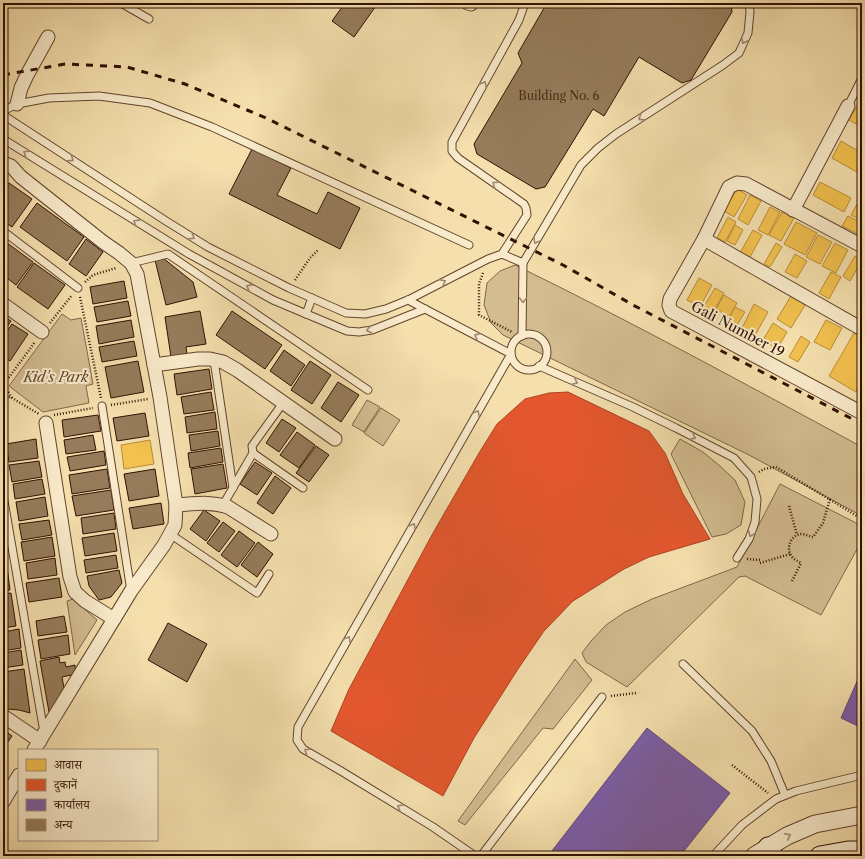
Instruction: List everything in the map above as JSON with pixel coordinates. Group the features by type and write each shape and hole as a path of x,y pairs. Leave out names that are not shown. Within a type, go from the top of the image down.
{"main road":[{"path":"820,856 848,851 862,851"}],"street":[{"path":"17,104 26,75 48,37"},
{"path":"793,210 848,106"},
{"path":"3,163 11,166 21,177 119,253 131,263 137,274 160,398 176,505 175,525 164,545 131,591 39,742 3,716"},
{"path":"862,246 746,184 737,183 729,187 704,239 862,329"},
{"name":"Gali Number 19","path":"704,239 670,299 669,305 671,311 862,413"},
{"path":"3,304 42,332"},
{"path":"154,365 198,359 210,359 222,362 237,370 335,439"},
{"path":"46,423 70,577 75,592 85,601 114,619"},
{"path":"176,505 217,503 228,507 271,534"},
{"path":"3,802 7,785 18,776"},
{"path":"765,853 787,836 815,824 862,816"}],"lane":[{"path":"121,3 149,19"},
{"path":"3,115 208,247 289,288 346,313 365,314 386,309 408,300 488,259 502,254 527,215 524,204 458,158 452,151 452,142 519,20 525,3"},
{"path":"522,336 523,263 581,165 598,148 616,134 723,65 738,53 748,33 750,12 749,3"},
{"path":"848,106 862,78"},
{"path":"3,111 17,104 49,98 99,96 150,104 212,127 469,245"},
{"path":"3,139 189,254 273,300 347,331 359,332 372,330 425,309"},
{"path":"3,231 78,288"},
{"path":"131,263 168,254 368,390"},
{"path":"502,254 523,263"},
{"path":"306,314 312,298"},
{"path":"408,300 511,354 516,365 526,370 532,370 540,366 547,355 545,344 537,336 522,336 514,342 511,354 298,727 297,740 303,749 341,770 433,827 475,856"},
{"path":"214,360 233,488"},
{"path":"540,366 633,408 734,458 751,477 757,499 756,522 749,539 737,558"},
{"path":"223,505 253,453 252,446 283,402"},
{"path":"102,406 131,591"},
{"path":"253,453 303,488"},
{"path":"3,495 39,742"},
{"path":"170,534 257,593 269,574"},
{"path":"683,664 752,731 771,761 785,795"},
{"path":"481,856 602,697"},
{"path":"714,856 742,825 776,799 796,791 862,775"}],"path":[{"path":"289,288 310,258 318,250"},
{"path":"488,259 479,284 479,315 522,336"},
{"path":"12,398 3,384 42,332 78,288 93,275 131,263"},
{"path":"78,288 102,406"},
{"path":"3,395 12,398 44,417 46,423"},
{"path":"751,477 764,469 776,467 862,519"},
{"path":"792,581 801,563 790,554 790,541 793,537 802,534 813,537 823,523 830,499"},
{"path":"789,506 797,535"},
{"path":"760,563 790,554"},
{"path":"602,697 636,693"},
{"path":"732,765 776,799"}],"green space":[{"path":"515,265 646,331 862,447 862,516 749,455 503,335 491,323 484,305 487,283 500,271"},
{"name":"Kid's Park","path":"62,314 71,320 81,318 93,384 86,386 89,403 43,412 9,386"},
{"path":"367,400 380,407 364,432 352,425"},
{"path":"381,408 400,420 383,446 364,433"},
{"path":"680,439 703,452 735,480 745,502 741,525 726,534 712,537 671,454"},
{"path":"780,484 862,526 862,540 821,615 745,576 739,577 627,687 586,662 582,653 591,641 606,625 625,612 652,599 737,567"},
{"path":"73,599 97,620 75,655 67,601"},
{"path":"575,659 592,680 553,729 543,728 465,825 458,821"}],"building: आवास":[{"path":"857,106 862,108 862,127 849,120"},
{"path":"841,141 862,153 862,175 832,158"},
{"path":"820,182 851,198 844,212 813,195"},
{"path":"737,189 747,195 734,217 724,211"},
{"path":"862,192 862,204 857,201"},
{"path":"750,195 761,201 748,225 738,219"},
{"path":"857,204 862,206 862,220 851,215"},
{"path":"770,207 780,212 768,235 758,230"},
{"path":"782,212 794,218 781,241 769,235"},
{"path":"848,216 862,223 862,236 842,226"},
{"path":"728,217 736,222 725,242 717,238"},
{"path":"796,222 817,233 805,255 784,244"},
{"path":"735,225 743,230 735,245 727,241"},
{"path":"753,230 762,235 749,259 740,253"},
{"path":"818,235 832,242 820,264 806,257"},
{"path":"776,243 782,247 770,267 764,264"},
{"path":"835,243 848,250 836,273 822,266"},
{"path":"795,254 807,261 797,278 785,272"},
{"path":"855,256 862,260 850,281 843,276"},
{"path":"831,272 841,277 829,299 819,293"},
{"path":"699,278 712,285 700,307 687,300"},
{"path":"715,288 724,293 712,314 703,308"},
{"path":"724,295 737,303 729,317 716,309"},
{"path":"791,296 805,305 791,328 777,319"},
{"path":"754,304 768,312 753,339 740,332"},
{"path":"735,307 745,312 737,325 728,320"},
{"path":"826,320 842,328 830,350 814,342"},
{"path":"773,323 787,332 777,349 763,340"},
{"path":"854,333 862,338 862,382 856,392 829,376"},
{"path":"801,336 810,342 798,362 789,357"},
{"path":"150,440 154,464 124,469 121,445"}],"building: दुकानें":[{"path":"568,392 649,431 665,453 683,494 710,539 649,557 624,569 573,601 544,631 518,669 474,738 443,796 331,731 349,689 433,533 497,424 525,399 549,393"}],"building: कार्यालय":[{"path":"862,670 862,728 841,718"},
{"path":"647,728 730,793 680,856 548,856"}],"building: अन्य":[{"path":"345,3 378,3 354,37 332,21"},
{"path":"547,3 627,3 630,5 631,3 731,3 732,12 691,80 682,83 639,57 604,116 593,109 545,187 536,189 477,154 474,144 522,63 518,53"},
{"path":"252,149 291,168 277,195 317,214 328,192 360,208 340,249 229,194"},
{"path":"9,183 32,199 12,227 3,221 3,192"},
{"path":"37,203 84,237 67,261 20,227"},
{"path":"86,239 103,252 86,276 69,264"},
{"path":"3,240 33,262 16,285 3,275"},
{"path":"163,258 193,282 197,297 166,305 155,260"},
{"path":"34,263 65,285 48,309 17,287"},
{"path":"124,281 127,298 93,304 90,287"},
{"path":"128,301 131,316 97,322 94,307"},
{"path":"200,311 206,344 186,347 187,354 171,357 165,317"},
{"path":"232,311 282,345 265,369 216,335"},
{"path":"3,316 11,321 3,333"},
{"path":"131,320 134,337 99,344 96,326"},
{"path":"12,324 28,334 10,361 3,356 3,337"},
{"path":"134,341 137,356 102,362 99,347"},
{"path":"284,350 305,365 291,386 270,371"},
{"path":"138,361 144,392 111,398 105,367"},
{"path":"310,361 331,375 312,404 291,390"},
{"path":"209,369 212,389 177,395 174,374"},
{"path":"338,382 359,395 341,422 321,408"},
{"path":"211,392 214,410 184,414 181,397"},
{"path":"215,412 217,429 187,433 185,417"},
{"path":"145,413 149,436 117,441 113,418"},
{"path":"98,415 101,431 64,437 62,420"},
{"path":"282,419 296,428 279,452 266,443"},
{"path":"218,431 220,446 191,451 189,435"},
{"path":"297,432 315,445 299,468 280,455"},
{"path":"93,435 96,450 66,454 64,440"},
{"path":"36,439 38,458 9,462 6,444"},
{"path":"316,446 329,455 309,482 296,473"},
{"path":"221,448 223,462 190,468 188,453"},
{"path":"104,451 106,465 70,471 67,457"},
{"path":"39,461 42,477 12,482 9,465"},
{"path":"255,462 272,473 257,495 240,484"},
{"path":"223,464 227,488 195,494 191,469"},
{"path":"107,469 110,488 72,494 69,475"},
{"path":"155,469 159,496 129,501 124,474"},
{"path":"275,476 291,488 273,514 257,503"},
{"path":"42,479 45,494 15,499 13,484"},
{"path":"111,490 114,510 76,516 72,496"},
{"path":"45,497 48,516 19,521 16,502"},
{"path":"161,503 164,524 133,529 129,508"},
{"path":"204,510 220,521 206,541 190,529"},
{"path":"114,513 116,529 83,534 81,518"},
{"path":"49,520 52,535 22,540 19,524"},
{"path":"223,522 235,531 219,552 207,543"},
{"path":"239,531 255,543 237,567 221,555"},
{"path":"114,533 117,551 85,556 82,538"},
{"path":"52,537 55,556 24,561 21,542"},
{"path":"258,542 273,554 257,577 241,565"},
{"path":"116,555 118,568 86,573 84,560"},
{"path":"55,558 57,575 28,579 26,563"},
{"path":"7,567 10,590 3,591 3,568"},
{"path":"119,570 122,583 111,597 99,600 89,586 87,576"},
{"path":"59,578 62,597 29,602 26,583"},
{"path":"11,593 16,626 3,628 3,594"},
{"path":"64,616 67,632 38,636 36,621"},
{"path":"168,623 207,644 187,682 148,660"},
{"path":"19,629 21,648 3,651 3,632"},
{"path":"68,635 70,654 41,659 38,640"},
{"path":"21,650 23,665 3,668 3,653"},
{"path":"59,657 60,663 65,662 66,667 75,665 76,674 62,677 65,694 49,712 40,661"},
{"path":"24,669 30,713 7,709 3,703 3,672"},
{"path":"3,729 12,736 3,749"}],"railway":[{"path":"3,75 65,64 127,67 185,84 266,118 563,265 633,305 862,424"}]}
